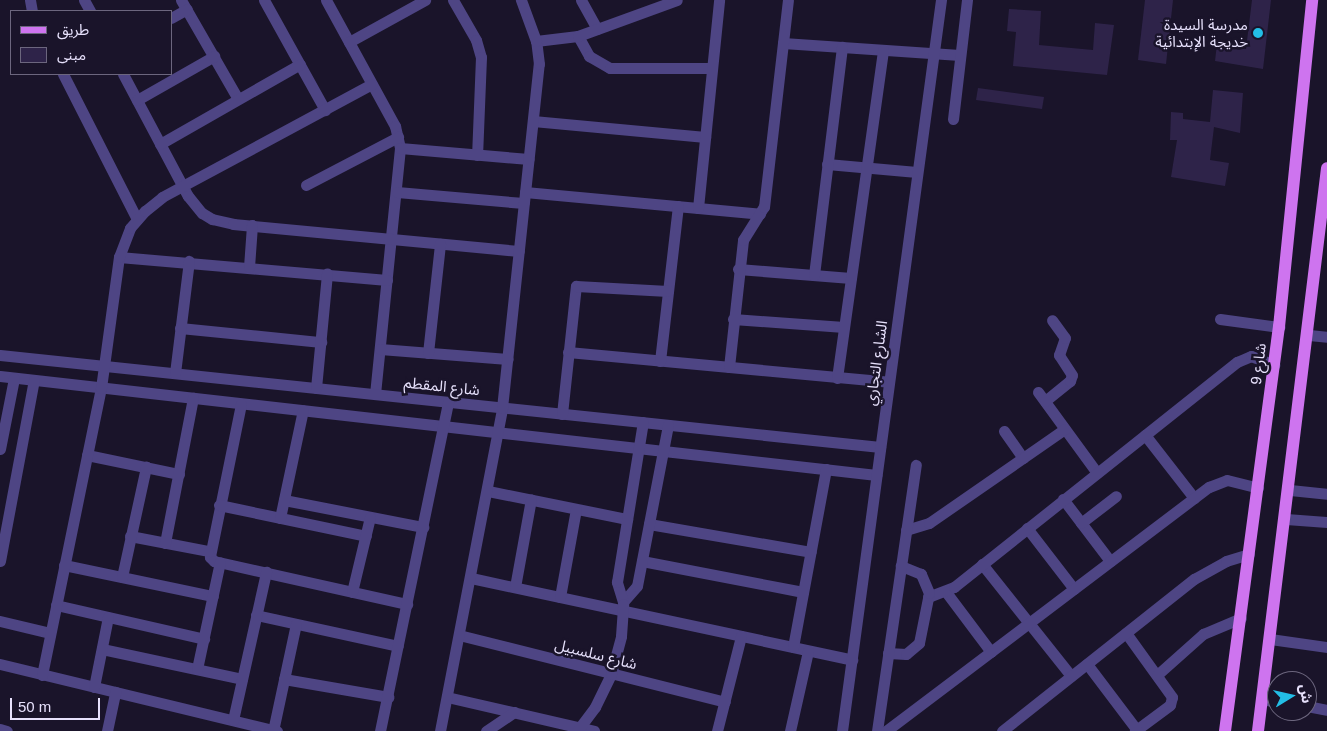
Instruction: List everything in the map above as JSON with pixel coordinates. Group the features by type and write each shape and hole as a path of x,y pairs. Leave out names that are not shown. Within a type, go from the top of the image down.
{"main road":[{"name":"شارع 9","path":"1225,731 1279,327 1312,0"},
{"path":"1258,731 1290,490 1327,175"}],"street":[{"path":"264,0 325,110"},
{"path":"328,0 372,84 399,143 397,192 375,394"},
{"path":"349,42 425,0"},
{"path":"453,0 476,40 481,57 477,155"},
{"path":"440,731 488,491 508,359 539,64 536,41 521,0"},
{"path":"581,0 597,29"},
{"path":"536,41 578,36 647,5 677,0"},
{"path":"698,208 719,0"},
{"name":"الشارع التجاري","path":"842,731 941,0"},
{"path":"953,119 968,0"},
{"path":"729,367 738,269 743,240 760,214 787,1"},
{"path":"172,17 184,5 238,99"},
{"path":"578,36 589,56 610,68 712,68"},
{"path":"783,43 960,55"},
{"path":"814,275 842,47"},
{"path":"837,378 883,50"},
{"path":"137,100 214,56"},
{"path":"160,144 300,64"},
{"path":"64,75 137,219"},
{"path":"124,75 194,205 212,218 252,226 519,251"},
{"path":"42,675 101,388 119,257 125,238 137,219 153,203 372,84"},
{"path":"533,121 705,137"},
{"path":"306,185 399,143 477,155 529,159"},
{"path":"828,164 918,172"},
{"path":"397,192 678,206 760,214"},
{"path":"660,360 678,206"},
{"path":"249,267 252,226"},
{"path":"428,353 440,244"},
{"path":"119,257 189,261 387,280"},
{"path":"175,373 189,261"},
{"path":"738,269 851,278"},
{"path":"316,388 327,274"},
{"path":"562,414 576,286 668,290"},
{"path":"734,319 844,327"},
{"path":"1220,319 1279,327"},
{"path":"1052,320 1065,338 1059,355 1072,375 1070,381 1042,396 1097,472"},
{"path":"180,328 320,342"},
{"path":"1309,335 1327,337"},
{"path":"380,349 508,359"},
{"path":"568,352 889,382"},
{"name":"شارع المقطم","path":"0,355 880,447"},
{"path":"928,597 946,592 1244,358 1258,357 1274,365"},
{"path":"0,376 876,475"},
{"path":"0,449 14,378"},
{"path":"0,561 34,380"},
{"path":"165,543 193,398"},
{"path":"380,731 448,402"},
{"path":"241,404 208,551 212,560 407,604"},
{"path":"280,518 303,410"},
{"path":"579,729 601,697 611,674 621,636 623,606 617,582 643,422"},
{"path":"623,606 636,590 668,425"},
{"path":"906,530 929,524 1065,429"},
{"path":"1004,431 1023,458"},
{"path":"1145,435 1194,498"},
{"path":"87,455 179,474"},
{"path":"877,731 916,465"},
{"path":"122,577 146,467"},
{"path":"793,648 826,469"},
{"path":"886,731 1194,498 1221,481 1234,481 1258,488"},
{"path":"1290,490 1327,494"},
{"path":"488,491 627,519"},
{"path":"1081,522 1116,496"},
{"path":"1064,499 1110,561"},
{"path":"284,500 422,527"},
{"path":"514,587 531,500"},
{"path":"219,505 366,536"},
{"path":"560,597 576,508"},
{"path":"352,592 370,517"},
{"path":"1286,518 1327,522"},
{"path":"649,524 811,552"},
{"path":"1027,528 1074,589"},
{"path":"130,536 208,551"},
{"path":"1002,731 1204,572 1250,554"},
{"path":"642,561 803,592"},
{"path":"197,669 220,562"},
{"path":"982,564 1072,676"},
{"path":"64,565 213,596"},
{"path":"888,653 906,654 916,647 928,597 924,577 914,569 901,566"},
{"path":"233,720 266,572"},
{"path":"471,578 560,597 623,606 741,636 852,660"},
{"path":"946,592 991,652"},
{"path":"56,605 204,639"},
{"path":"256,616 398,646"},
{"path":"94,687 108,617"},
{"path":"1157,675 1203,634 1240,618"},
{"path":"0,621 50,633"},
{"path":"0,664 274,731 296,624"},
{"path":"1087,664 1136,730 1172,703 1171,694 1126,633"},
{"name":"شارع سلسبيل","path":"459,635 724,702"},
{"path":"717,731 741,636"},
{"path":"1270,639 1327,648"},
{"path":"102,648 242,679"},
{"path":"790,731 808,651"},
{"path":"284,679 388,697"},
{"path":"107,731 116,692"},
{"path":"447,697 594,731"},
{"path":"1262,699 1267,700"},
{"path":"486,731 514,712"},
{"path":"0,729 7,731"}],"building":[{"path":"1145,0 1173,0 1166,64 1138,60"},
{"name":"مدرسة السيدة خديجة الإبتدائية","path":"1252,0 1271,0 1263,69 1215,61 1217,44 1246,49"},
{"path":"1009,9 1041,11 1039,45 1093,50 1095,23 1114,25 1107,75 1013,66 1016,32 1007,31"},
{"path":"978,88 1044,97 1042,109 976,100"},
{"path":"1213,90 1243,93 1240,133 1214,127 1210,160 1229,163 1225,186 1171,177 1177,140 1170,140 1171,112 1183,113 1183,119 1210,122"}],"place":[{"name":"مدرسة السيدة خديجة الإبتدائية","path":"1258,33"}]}
